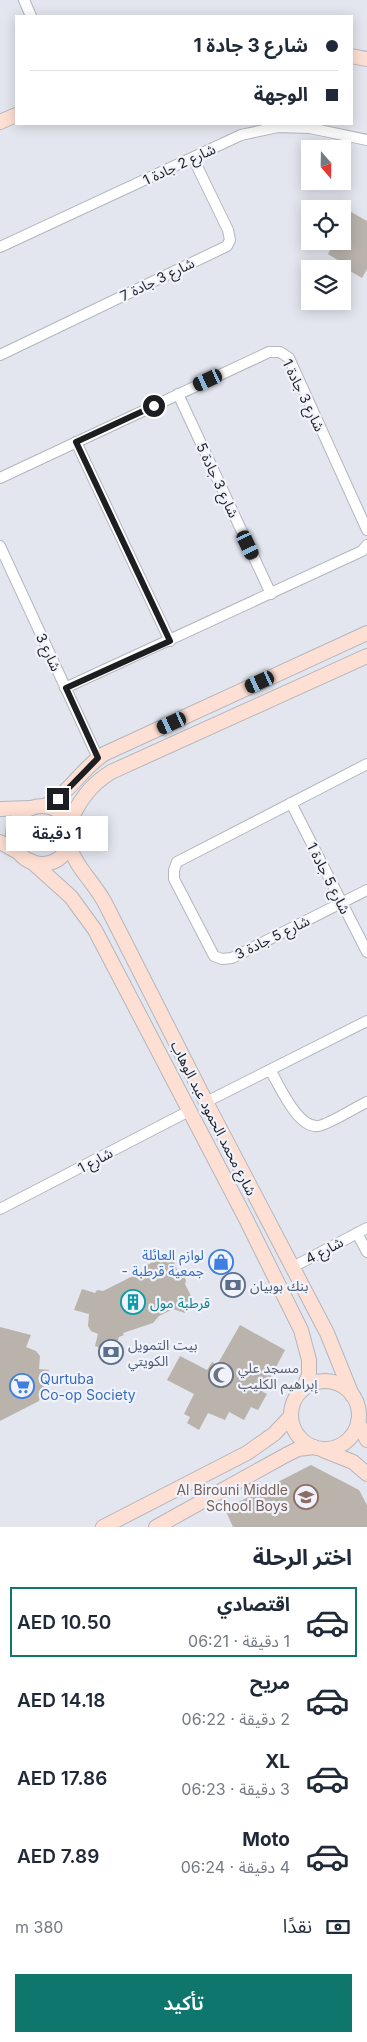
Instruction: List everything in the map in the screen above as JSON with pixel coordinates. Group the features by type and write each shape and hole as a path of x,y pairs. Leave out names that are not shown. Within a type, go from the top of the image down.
{"street":[{"path":"24,0 31,15"},
{"path":"353,56 367,59"},
{"path":"0,122 15,115"},
{"name":"شارع 2 جادة 1","path":"0,247 241,135 278,127 310,128 367,140"},
{"name":"شارع 3 جادة 7","path":"0,355 227,246 230,240 228,230 193,158"},
{"name":"شارع 3 جادة 1","path":"0,478 269,352 280,352 289,358 367,530"},
{"name":"شارع 3 جادة 5","path":"178,394 271,594"},
{"path":"76,442 170,641"},
{"name":"شارع 3","path":"0,546 98,758"},
{"path":"66,688 362,552 367,546"},
{"path":"18,852 14,836 15,826 20,817 58,799 98,758 367,633"},
{"path":"70,826 84,794 111,772 367,656"},
{"path":"291,803 367,764"},
{"name":"شارع 5 جادة 3","path":"291,803 177,862 174,870 174,879 214,956 222,959 232,958 367,890"},
{"name":"شارع 5 جادة 1","path":"291,803 367,952"},
{"path":"0,809 38,807 58,811 65,817 70,826 71,835 69,845 63,855 53,861 42,863 31,861 0,842"},
{"name":"شارع محمد الحمود عبد الوهاب","path":"69,845 79,867 106,903 291,1268 327,1333 352,1395"},
{"name":"شارع محمد الحمود عبد الوهاب","path":"31,861 58,884 89,920 189,1111 301,1330 309,1360 309,1374 303,1389"},
{"path":"206,1102 367,1021"},
{"path":"270,1070 298,1117 307,1125 320,1126 367,1102"},
{"name":"شارع 1","path":"0,1209 189,1111"},
{"name":"شارع 4","path":"291,1268 367,1228"},
{"name":"شارع 4","path":"357,1233 367,1252"},
{"path":"156,1527 286,1455 298,1450 317,1448 337,1447 346,1441 354,1433 358,1422 358,1411 352,1395 343,1387 326,1382 314,1383 303,1389 293,1404 291,1416 296,1433 304,1442 317,1448 353,1462 367,1474"},
{"path":"103,1527 247,1453 274,1434 291,1416"},
{"path":"358,1422 367,1440"}],"building":[{"path":"351,212 367,221 367,269 362,278 351,272 351,260 337,260 328,254 330,250 351,250"},
{"name":"قرطبة مول","path":"157,1255 173,1260 178,1272 184,1274 185,1284 191,1296 185,1313 173,1309 159,1316 153,1323 123,1333 124,1335 119,1337 114,1353 95,1346 98,1334 91,1331 88,1326 89,1314 74,1310 82,1289 95,1293 97,1290 103,1291 143,1271 147,1265 153,1262"},
{"name":"مسجد علي إبراهيم الكليب","path":"240,1325 285,1350 263,1392 267,1394 258,1410 251,1407 244,1420 229,1412 225,1420 208,1413 199,1430 187,1423 190,1417 184,1414 194,1394 167,1380 180,1356 207,1370 212,1362 217,1365"},
{"name":"Qurtuba Co-op Society","path":"0,1327 31,1335 26,1347 36,1351 40,1356 39,1369 49,1370 39,1401 0,1421"},
{"name":"Al Birouni Middle School Boys","path":"311,1465 359,1490 367,1505 367,1527 233,1527 225,1509"}],"place":[{"name":"لوازم العائلة - جمعية قرطبة","path":"221,1262"},
{"name":"بنك بوبيان","path":"233,1285"},
{"name":"قرطبة مول","path":"133,1302"},
{"name":"بيت التمويل الكويتي","path":"111,1352"},
{"name":"مسجد علي إبراهيم الكليب","path":"221,1375"},
{"name":"Qurtuba Co-op Society","path":"22,1386"},
{"name":"Al Birouni Middle School Boys","path":"306,1497"}],"route":[{"path":"58,799 98,758 66,688 170,641 76,442 154,406"}]}
